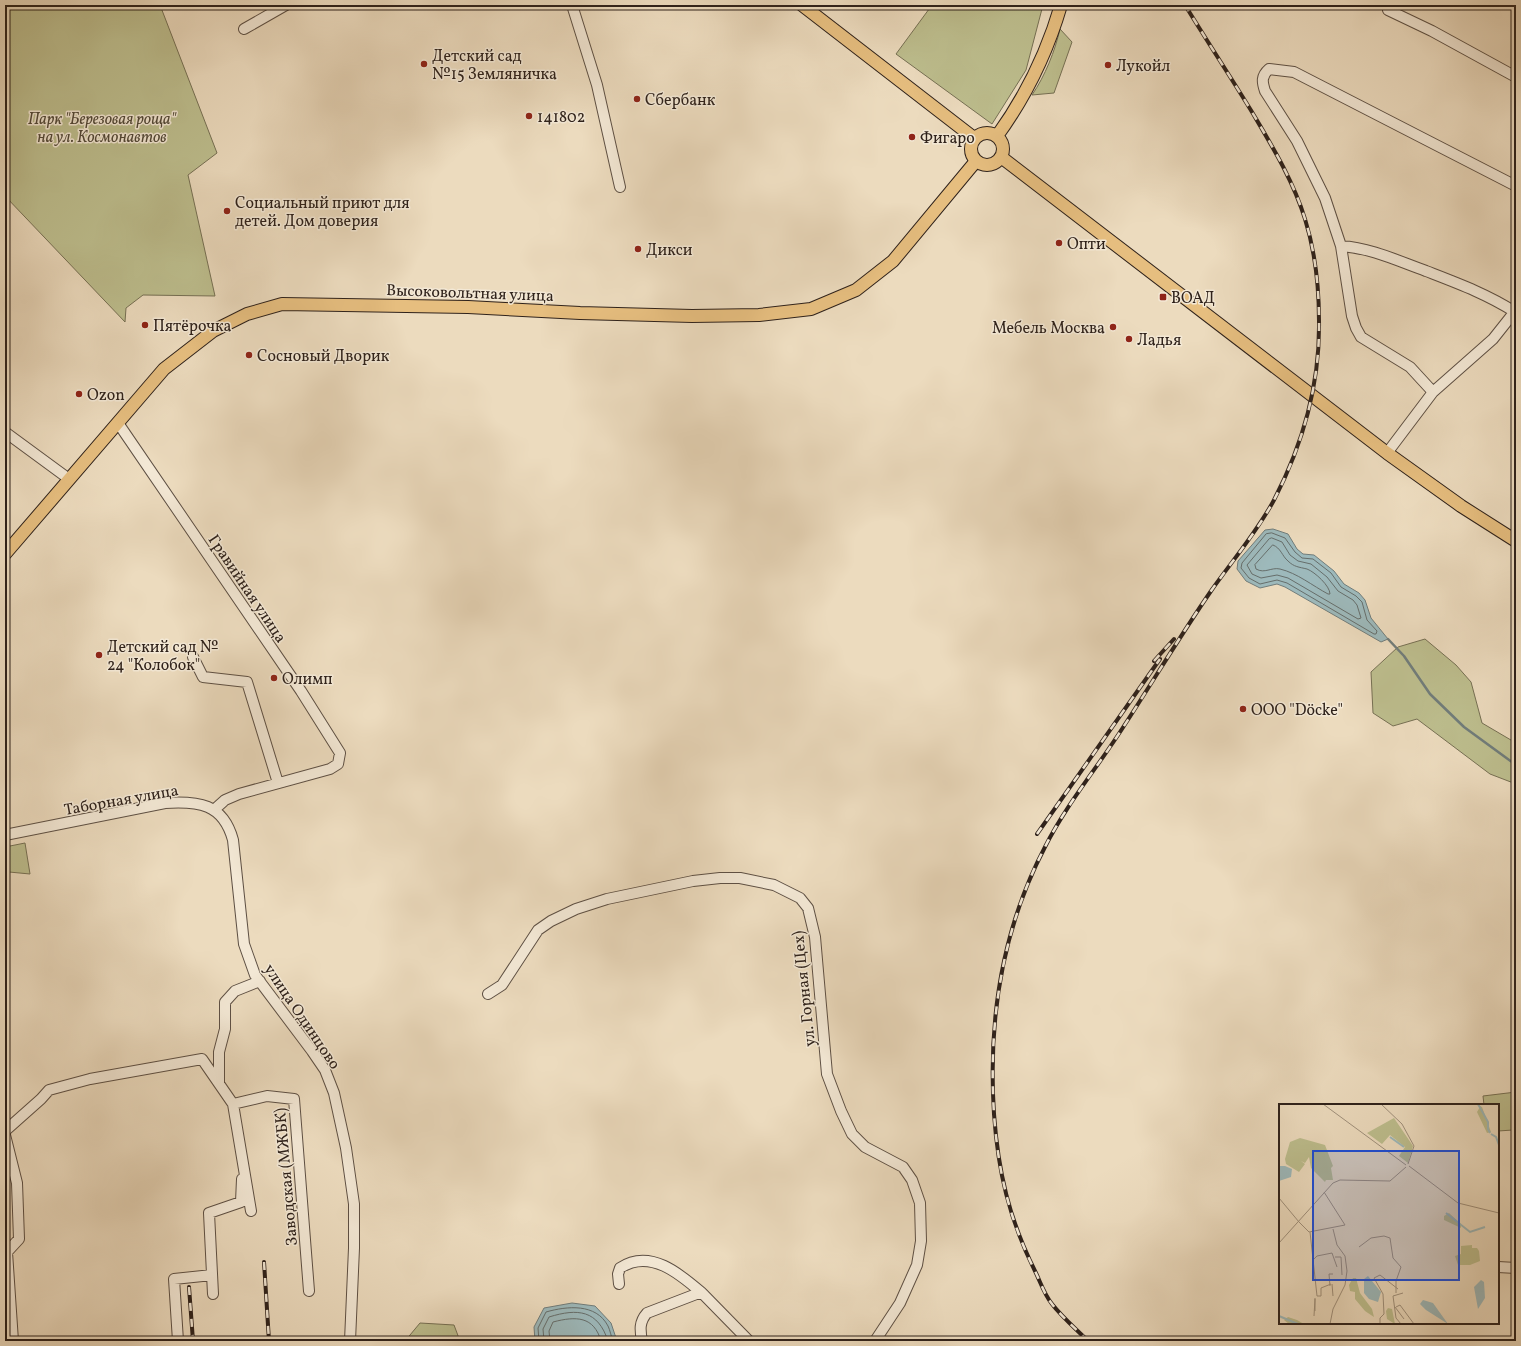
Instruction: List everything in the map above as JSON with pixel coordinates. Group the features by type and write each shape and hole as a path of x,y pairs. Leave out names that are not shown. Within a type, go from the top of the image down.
{"main road":[{"path":"802,5 974,138"},
{"path":"997,136 1016,109 1036,73 1061,5"},
{"path":"985,132 997,136 1003,146 1001,157 991,164 982,164 976,161 971,151 974,138 985,132"},
{"path":"1001,157 1387,453 1461,506 1516,541"},
{"name":"Высоковольтная улица","path":"5,554 164,369 212,331 248,314 282,304 468,306 580,313 692,316 759,316 811,309 856,290 893,261 976,161"}],"street":[{"path":"244,29 286,5"},
{"path":"572,5 597,85 620,187"},
{"path":"1388,10 1432,31 1516,77"},
{"path":"1433,392 1410,367 1362,337 1356,328 1352,316 1341,246 1325,198 1297,141 1265,92 1263,78 1269,69 1294,72 1326,90 1516,186"},
{"path":"1341,246 1358,247 1375,252 1475,290 1516,311 1493,339 1433,392 1387,453"},
{"name":"Гравийная улица","path":"118,423 337,746 340,758 338,764 330,769 278,783"},
{"path":"5,432 69,479"},
{"path":"193,657 203,677 247,682 278,783 239,794 225,800 215,809"},
{"name":"Таборная улица","path":"5,835 164,803 196,803 215,809"},
{"name":"улица Одинцово","path":"215,809 230,827 234,840 244,944 255,975 325,1070 334,1093 346,1148 354,1204 354,1248 350,1341"},
{"name":"ул. Горная (Цех)","path":"488,994 502,985 538,930 576,909 607,899 693,881 720,878 740,878 774,885 800,898 808,908 815,936 827,1074 841,1111 852,1134 865,1147 903,1167 912,1180 920,1203 920,1241 917,1265 900,1303 875,1341"},
{"path":"219,1083 219,1052 225,1029 225,1002 234,991 260,981"},
{"path":"5,1131 49,1090 90,1079 202,1059 233,1104 252,1211"},
{"name":"Заводская (МЖБК)","path":"233,1104 267,1096 294,1099 309,1291"},
{"path":"5,1135 17,1183 19,1239 7,1252 13,1341"},
{"path":"213,1294 208,1213 241,1202 242,1157"},
{"path":"620,1284 618,1274 620,1268 636,1260 649,1261 664,1266 680,1274 702,1293 749,1341"},
{"path":"1499,1267 1516,1268"},
{"path":"178,1341 174,1279 212,1275"},
{"path":"642,1341 640,1329 642,1319 647,1313 702,1293"}],"green space":[{"name":"Парк \"Березовая роща\" на ул. Космонавтов","path":"5,5 160,5 217,153 188,175 215,296 143,295 126,308 125,322 5,196"},
{"path":"932,5 1043,5 1026,70 992,124 896,54"},
{"path":"1060,29 1072,42 1054,93 1032,95 1049,63"},
{"path":"1425,639 1456,665 1471,682 1482,723 1516,743 1516,784 1490,774 1417,719 1393,726 1373,713 1371,672 1398,647"},
{"path":"25,843 30,874 9,872 5,869 5,847"},
{"path":"1516,1092 1516,1147 1513,1130 1499,1131 1499,1104 1484,1104 1483,1096"},
{"path":"420,1323 454,1325 460,1341 405,1341"}],"water":[{"path":"1273,529 1288,534 1297,549 1303,554 1314,555 1334,571 1344,584 1359,593 1365,600 1371,618 1388,639 1381,642 1285,587 1277,584 1260,588 1246,581 1237,569 1238,561 1265,530"},
{"path":"572,1303 595,1306 611,1323 617,1341 535,1341 534,1327 544,1308"}],"waterway":[{"path":"1388,639 1404,656 1430,694 1464,727 1516,765"}],"railway":[{"path":"1088,1341 1056,1309 1044,1292 1018,1233 1002,1175 998,1155 994,1114 993,1045 996,1011 1008,943 1030,878 1062,816 1122,729 1177,642 1252,535 1274,500 1293,457 1308,413 1313,391 1319,344 1319,308 1316,269 1308,231 1300,205 1282,164 1244,99 1185,5"},
{"path":"1154,661 1174,639"},
{"path":"1037,834 1160,659"},
{"path":"264,1262 269,1341"},
{"path":"189,1287 193,1341"}],"place":[{"name":"Детский сад №15 Земляничка","path":"424,64"},
{"name":"Лукойл","path":"1108,65"},
{"name":"Сбербанк","path":"637,99"},
{"name":"141802","path":"529,116"},
{"name":"Фигаро","path":"912,137"},
{"name":"Социальный приют для детей. Дом доверия","path":"227,211"},
{"name":"Опти","path":"1059,243"},
{"name":"Дикси","path":"638,249"},
{"name":"ВОАД","path":"1163,297"},
{"name":"Пятёрочка","path":"145,325"},
{"name":"Мебель Москва","path":"1113,327"},
{"name":"Ладья","path":"1129,339"},
{"name":"Сосновый Дворик","path":"249,355"},
{"name":"Ozon","path":"79,394"},
{"name":"Детский сад № 24 \"Колобок\"","path":"99,655"},
{"name":"Олимп","path":"274,678"},
{"name":"ООО \"Döcke\"","path":"1243,709"}]}
